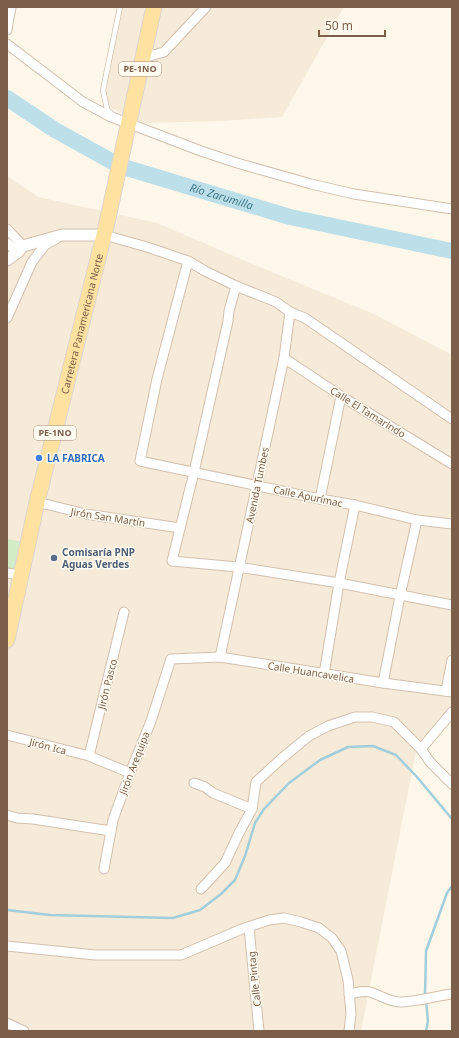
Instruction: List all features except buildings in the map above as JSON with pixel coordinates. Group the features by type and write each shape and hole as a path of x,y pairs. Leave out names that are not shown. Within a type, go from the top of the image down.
{"main road":[{"name":"Carretera Panamericana Norte","path":"7,640 14,574 37,502 105,231 124,124 143,58 154,7"}],"street":[{"path":"7,30 11,7"},
{"path":"143,58 164,52 206,7"},
{"path":"7,44 83,102 124,124 230,161 311,184 354,194 452,209"},
{"path":"7,229 21,249"},
{"path":"7,260 21,249 62,235 105,231 188,261 204,271 236,286 276,302 290,312 305,318 452,418"},
{"path":"7,318 32,262 45,246 62,235"},
{"path":"7,242 21,249"},
{"name":"Calle Apurímac","path":"188,261 157,379 140,461 417,520 452,524"},
{"path":"236,286 194,472 172,561 238,567 339,583 452,605"},
{"name":"Avenida Tumbes","path":"220,657 238,567 284,358 290,312"},
{"name":"Calle El Tamarindo","path":"284,358 341,396 452,464"},
{"path":"320,499 341,396"},
{"name":"Jirón San Martín","path":"37,502 86,514 180,528"},
{"path":"324,674 339,583 355,506"},
{"path":"383,683 417,520"},
{"name":"Jirón Pasco","path":"89,756 124,612"},
{"name":"Calle Huancavelica","path":"171,659 220,657 383,683 449,691"},
{"name":"Jirón Arequipa","path":"104,869 113,820 151,721 171,659"},
{"path":"449,691 452,660"},
{"path":"421,748 452,712"},
{"path":"201,889 225,863 238,833 252,808 256,782 281,759 310,736 328,726 355,717 372,717 394,722 421,748 430,762 452,784"},
{"name":"Jirón Ica","path":"7,735 89,756 130,773"},
{"path":"194,783 205,787 213,793 252,808"},
{"path":"7,815 17,818 41,820 111,831"},
{"path":"7,946 95,955 181,955 242,929 249,928 269,920 284,918 319,928 332,938 341,951 348,980 350,1014 349,1031"},
{"name":"Calle Pintag","path":"249,928 259,1031"},
{"path":"349,994 371,992 388,1000 398,1002 416,1001 452,994"},
{"path":"7,1023 21,1030"}],"lane":[{"path":"120,7 103,90 107,109 124,124"}],"shaded area":[{"path":"121,7 344,7 282,117 220,121 143,123 103,104"},
{"path":"7,176 38,197 157,223 374,314 452,355 452,710 416,751 361,1031 7,1031"}],"green space":[{"path":"7,539 25,542 18,570 7,568"}],"waterway":[{"name":"Río Zarumilla","path":"7,98 55,130 120,166 290,217 452,251"},
{"path":"7,910 50,915 173,918 200,910 221,894 235,880 245,856 255,823 264,809 289,783 320,760 348,747 373,746 396,755 417,777 452,819"},
{"path":"425,996 426,951 447,893 452,886"},
{"path":"426,1001 428,1021 426,1031"}],"place":[{"name":"LA FABRICA","path":"39,458"},
{"name":"Comisaría PNP Aguas Verdes","path":"54,558"}]}
